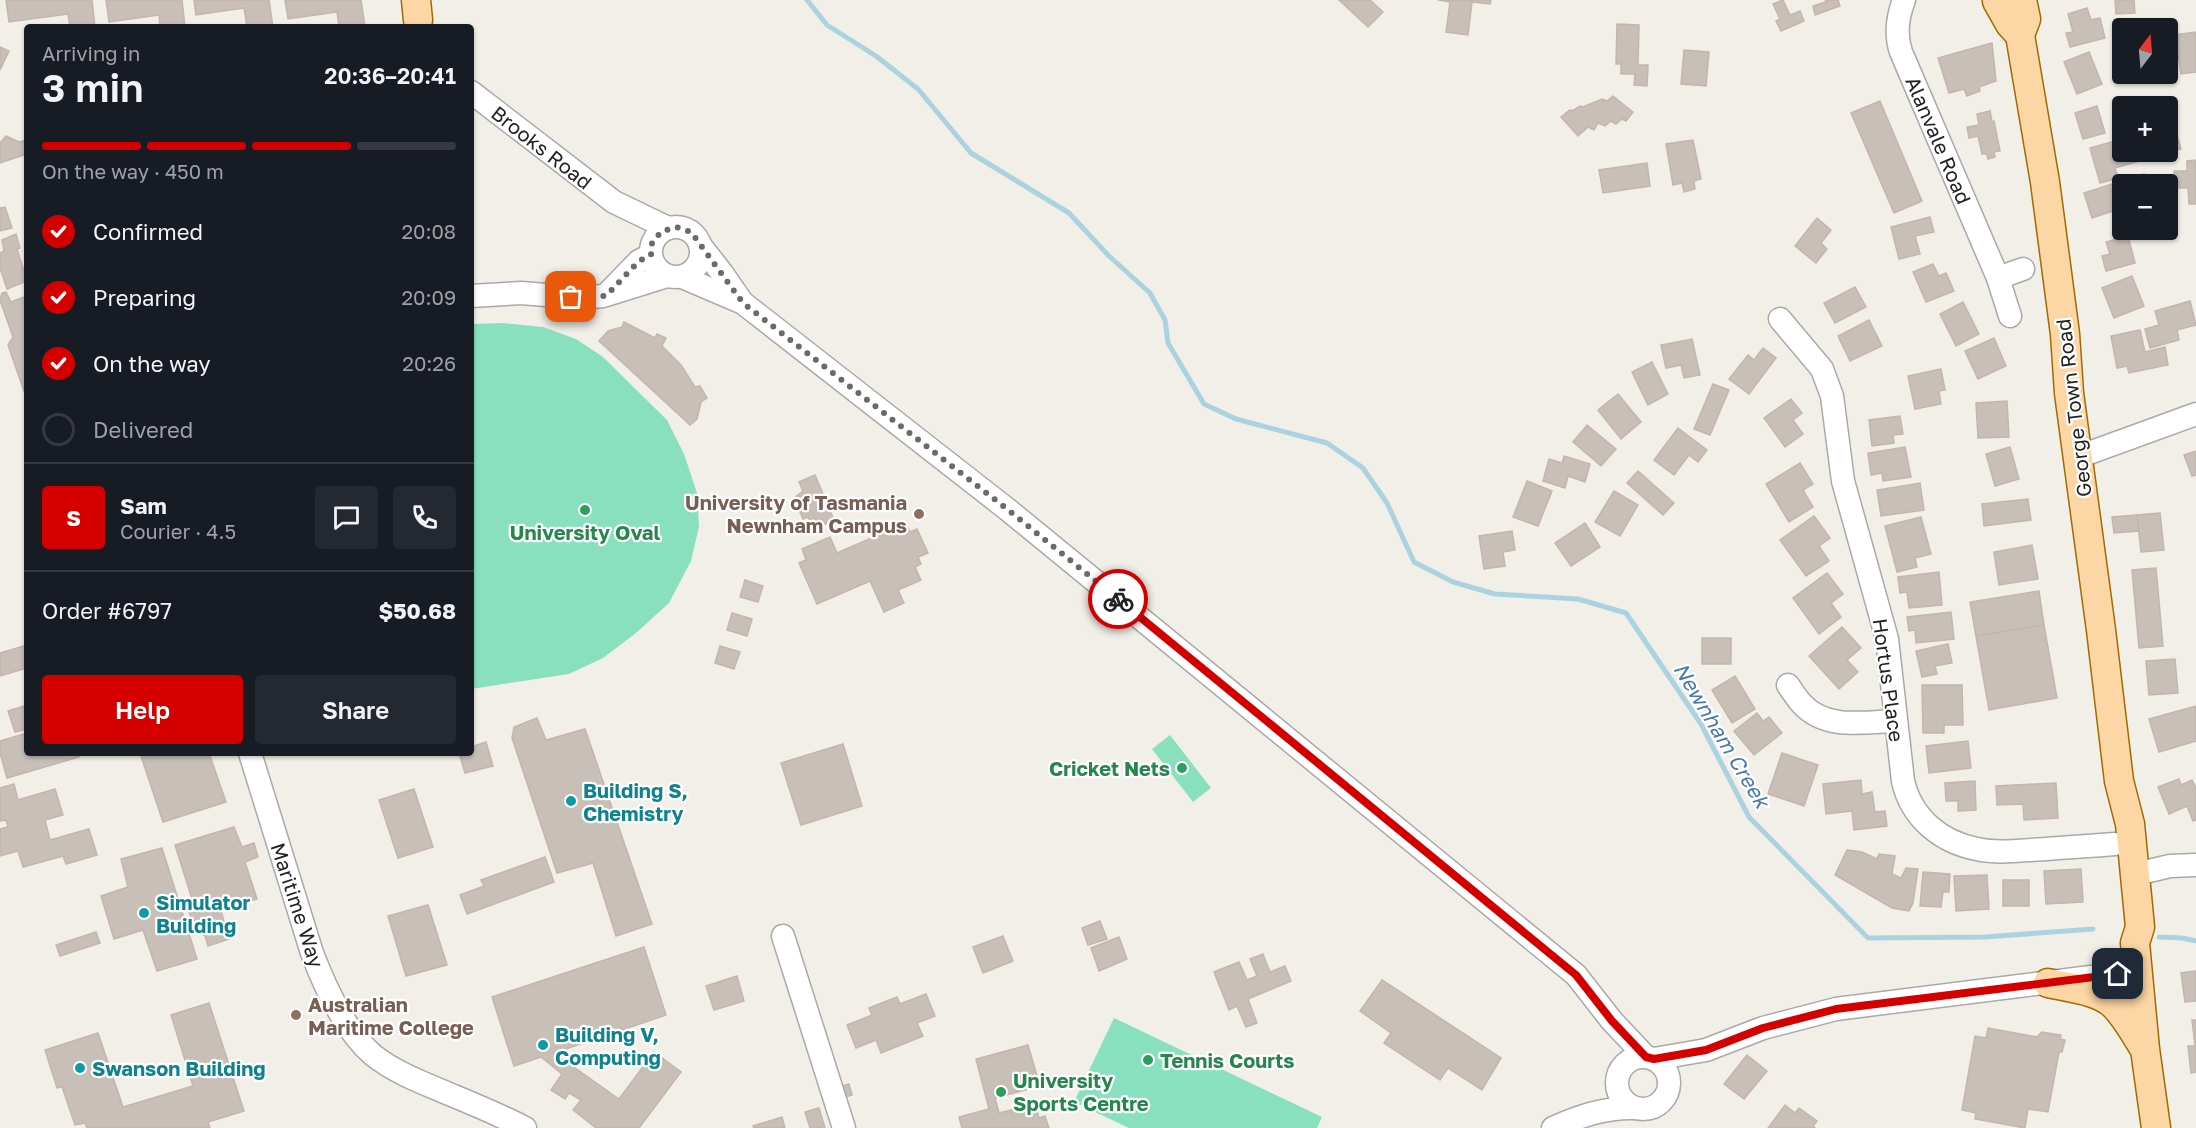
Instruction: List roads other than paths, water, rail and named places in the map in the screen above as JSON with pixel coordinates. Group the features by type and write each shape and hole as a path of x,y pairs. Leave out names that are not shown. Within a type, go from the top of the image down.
{"main road":[{"name":"George Town Road","path":"2005,0 2010,24 2020,35 2045,182 2119,781 2130,824 2136,874 2140,927 2135,943 2145,1049 2157,1128"},
{"name":"George Town Road","path":"2119,781 2113,822 2115,844 2125,929 2135,943"},
{"path":"2048,983 2095,994 2114,1005 2145,1049"}],"street":[{"name":"Alanvale Road","path":"1904,0 1897,39 1901,52 1998,278 2010,316"},
{"name":"Brooks Road","path":"474,94 614,202 668,228"},
{"name":"Brooks Road","path":"614,202 651,252"},
{"path":"743,303 691,232 676,227 668,228 655,237 651,252 655,266 675,276 717,290 743,303 1007,509 1576,975 1612,1021 1650,1058 1662,1064 1667,1071 1669,1088"},
{"path":"474,296 521,293 583,298 612,294 695,268 699,261 700,245"},
{"path":"612,294 639,261 651,252"},
{"path":"1998,278 2023,269"},
{"name":"Hortus Place","path":"1780,319 1822,369 1832,396 1843,482 1887,639 1895,721 1906,795 1913,809 1922,821 1947,838 1977,850 2001,852 2115,844"},
{"path":"2078,457 2196,414"},
{"path":"1788,685 1803,705 1819,718 1836,723 1895,721"},
{"name":"Maritime Way","path":"251,756 312,953 324,985 350,1028 372,1054 404,1075 493,1112 525,1128"},
{"path":"2136,874 2170,866 2196,865"},
{"path":"783,936 844,1128"},
{"path":"1576,1117 1618,1078 1629,1061 1706,1050 1763,1028 1836,1009 2138,971"},
{"path":"1612,1021 1621,1098 1635,1108"},
{"path":"1553,1128 1576,1117 1616,1107 1644,1109 1660,1103 1669,1088 1706,1050"}],"waterway":[{"name":"Newnham Creek","path":"807,0 827,25 876,56 918,89 971,153 1069,213 1109,256 1150,293 1165,320 1168,343 1204,404 1236,419 1327,443 1363,468 1387,503 1414,562 1453,582 1495,594 1578,599 1626,613 1701,724 1749,817 1868,938 1985,937 2093,929"},
{"name":"Newnham Creek","path":"2159,937 2196,941"}],"place":[{"name":"University Oval","path":"585,510"},
{"name":"University of Tasmania Newnham Campus","path":"919,514"},
{"name":"Cricket Nets","path":"1182,768"},
{"name":"Building S, Chemistry","path":"571,801"},
{"name":"Simulator Building","path":"144,913"},
{"name":"Australian Maritime College","path":"296,1015"},
{"name":"Building V, Computing","path":"543,1045"},
{"name":"Tennis Courts","path":"1148,1060"},
{"name":"Swanson Building","path":"80,1068"},
{"name":"University Sports Centre","path":"1001,1092"}]}
